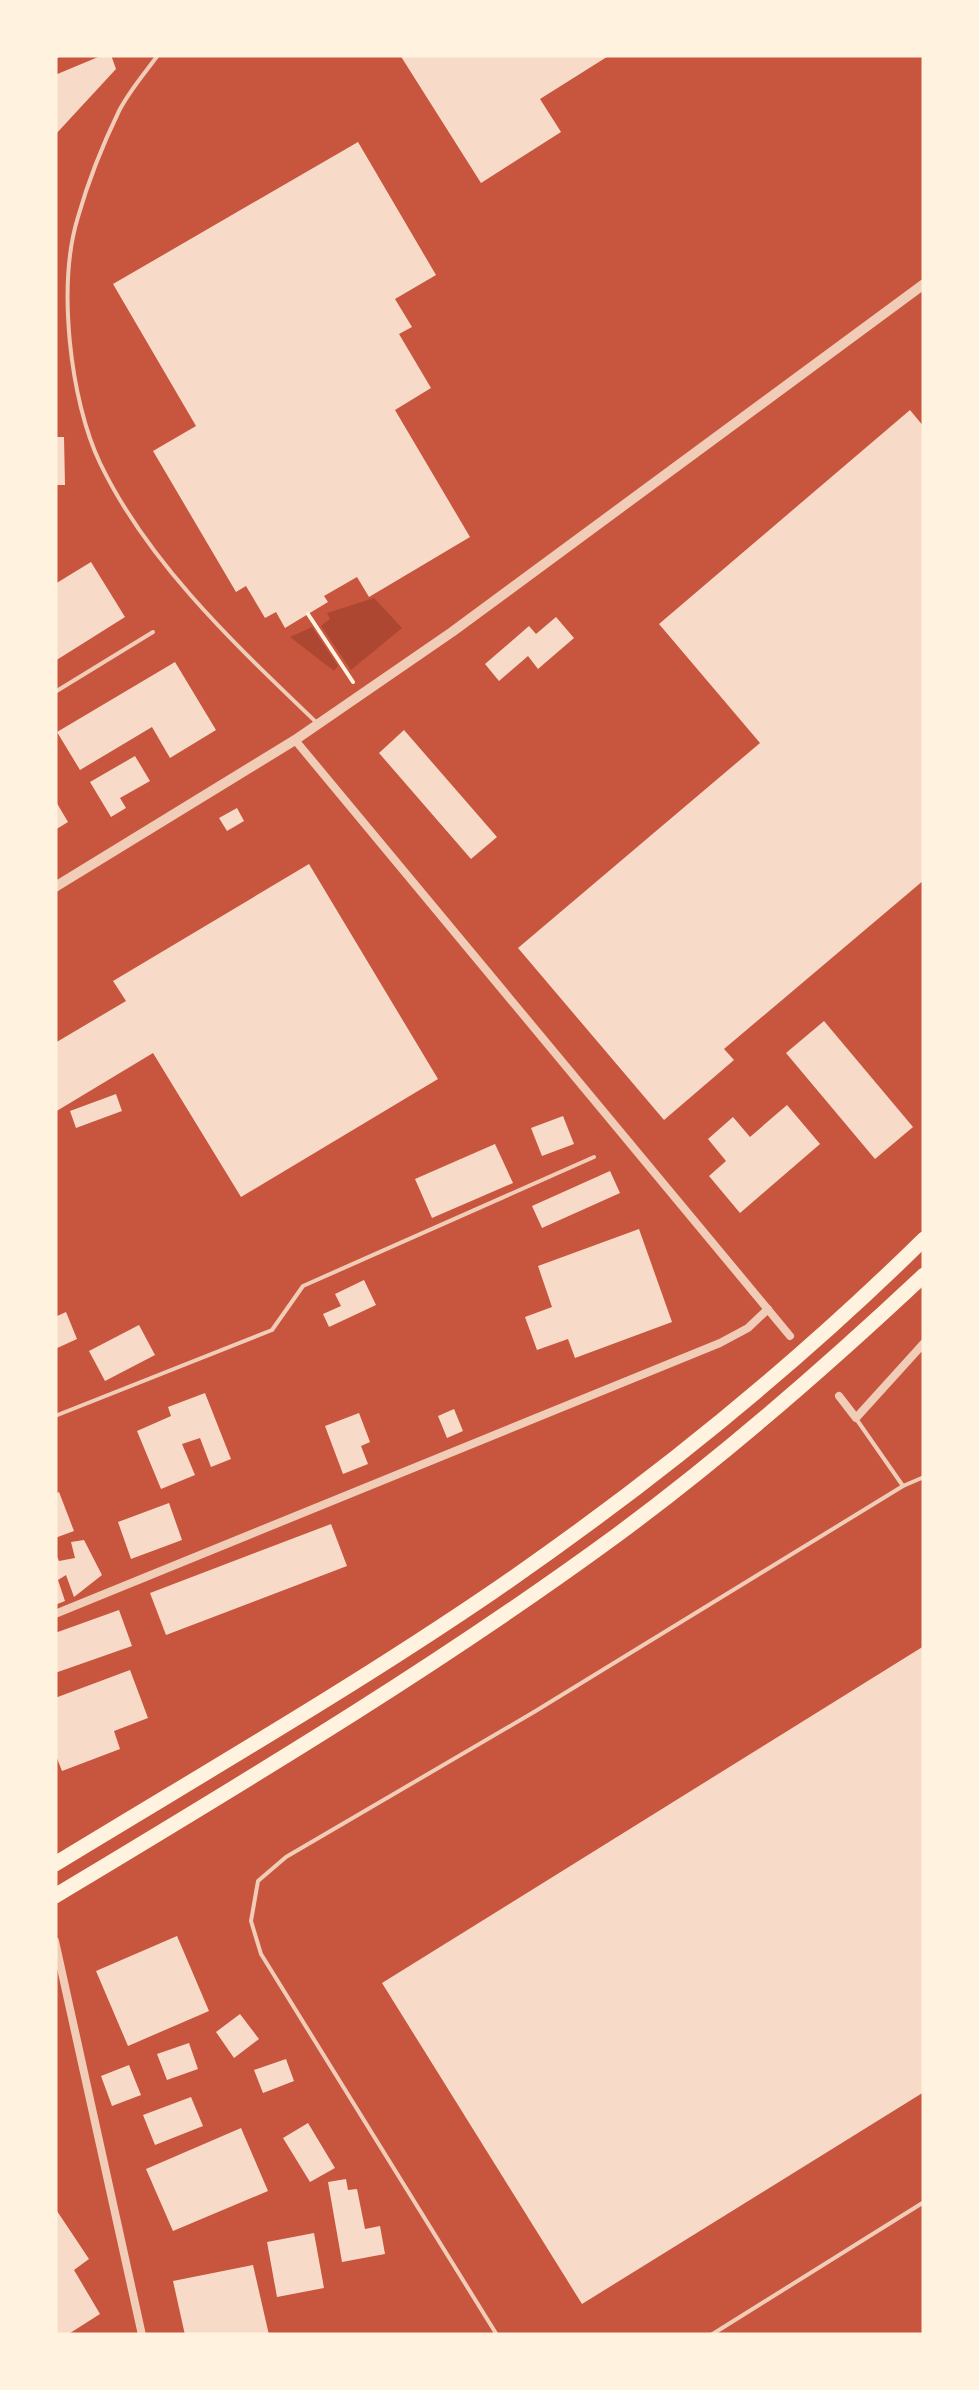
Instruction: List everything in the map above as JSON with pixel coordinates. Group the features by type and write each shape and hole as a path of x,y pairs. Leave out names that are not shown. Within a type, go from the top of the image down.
{"highway":[{"path":"55,1864 436,1629 565,1540 715,1426 924,1240"},
{"path":"55,1896 438,1659 572,1567 739,1440 924,1276"}],"street":[{"path":"55,887 295,740 452,632 924,284"},
{"path":"295,740 790,1336"},
{"path":"55,1614 720,1343 748,1328 768,1309"},
{"path":"839,1396 856,1418 924,1343"},
{"path":"55,1941 142,2335"}],"lane":[{"path":"158,55 120,108 77,219 70,261 70,332 79,408 100,463 131,516 170,568 226,636 318,724"},
{"path":"55,692 153,632"},
{"path":"55,1416 272,1330 303,1286 594,1157"},
{"path":"856,1418 903,1486"},
{"path":"497,2335 261,1954 250,1920 258,1881 286,1857 534,1712 903,1486 924,1477"},
{"path":"711,2335 924,2202"}],"path":[{"path":"308,614 362,694"}],"shaded area":[{"path":"374,598 402,628 351,670 321,626 330,619 327,613"},
{"path":"312,627 338,666 334,671 290,637"}],"building":[{"path":"111,55 116,69 55,135 55,75"},
{"path":"400,55 610,55 540,99 561,132 481,183"},
{"path":"358,142 436,275 395,299 412,327 399,334 431,388 395,410 470,537 369,597 357,577 324,596 328,602 285,628 276,612 265,618 246,586 236,592 153,451 196,426 113,284"},
{"path":"910,410 924,427 924,880 724,1049 734,1060 664,1120 518,948 760,743 659,624"},
{"path":"55,437 64,437 65,485 55,485"},
{"path":"91,562 125,617 55,661 55,584"},
{"path":"556,617 574,638 538,669 528,656 499,681 485,664 529,626 536,634"},
{"path":"175,662 216,730 170,758 152,727 80,770 57,732"},
{"path":"404,730 497,837 471,859 379,753"},
{"path":"135,756 150,781 120,798 126,808 111,817 90,782"},
{"path":"55,800 68,822 55,830"},
{"path":"237,808 244,821 227,831 219,818"},
{"path":"309,864 438,1079 241,1197 153,1053 55,1112 55,1043 126,1001 113,981"},
{"path":"824,1021 913,1127 875,1159 786,1053"},
{"path":"116,1094 122,1111 76,1128 70,1111"},
{"path":"787,1105 820,1144 740,1213 709,1176 726,1161 708,1139 733,1117 750,1137"},
{"path":"563,1116 574,1144 542,1156 531,1128"},
{"path":"495,1144 513,1183 432,1218 415,1179"},
{"path":"610,1171 620,1193 542,1228 532,1206"},
{"path":"639,1229 672,1322 575,1358 568,1339 537,1350 525,1317 552,1307 538,1266"},
{"path":"364,1280 376,1305 329,1327 323,1314 341,1306 335,1294"},
{"path":"66,1312 77,1339 55,1349 55,1317"},
{"path":"139,1325 155,1355 105,1381 89,1351"},
{"path":"205,1393 231,1459 211,1467 200,1438 182,1444 195,1475 161,1489 137,1431 171,1416 168,1407"},
{"path":"454,1409 463,1431 447,1438 438,1416"},
{"path":"359,1413 370,1442 361,1446 368,1464 343,1474 325,1426"},
{"path":"59,1492 74,1531 55,1538 55,1494"},
{"path":"169,1503 182,1540 131,1559 118,1522"},
{"path":"331,1524 347,1566 166,1635 150,1593"},
{"path":"84,1540 102,1575 74,1597 66,1575 58,1580 65,1601 55,1605 55,1552 59,1561 75,1558 71,1542"},
{"path":"119,1610 132,1646 55,1673 55,1633"},
{"path":"924,1646 924,2092 582,2304 382,1983"},
{"path":"130,1670 148,1718 114,1731 120,1749 62,1771 55,1753 55,1698"},
{"path":"177,1936 209,2011 128,2046 96,1971"},
{"path":"240,2014 259,2039 234,2058 216,2032"},
{"path":"189,2043 198,2069 167,2080 157,2054"},
{"path":"286,2059 294,2081 263,2093 254,2070"},
{"path":"129,2065 141,2095 112,2106 101,2076"},
{"path":"191,2097 203,2126 155,2145 143,2115"},
{"path":"308,2123 335,2168 310,2182 283,2138"},
{"path":"241,2128 268,2191 173,2231 146,2169"},
{"path":"346,2179 348,2190 357,2189 365,2229 380,2226 385,2254 342,2262 328,2182"},
{"path":"55,2208 89,2259 74,2270 100,2314 67,2335 55,2335"},
{"path":"314,2233 324,2288 277,2297 267,2242"},
{"path":"253,2265 269,2335 185,2335 173,2281"}]}
